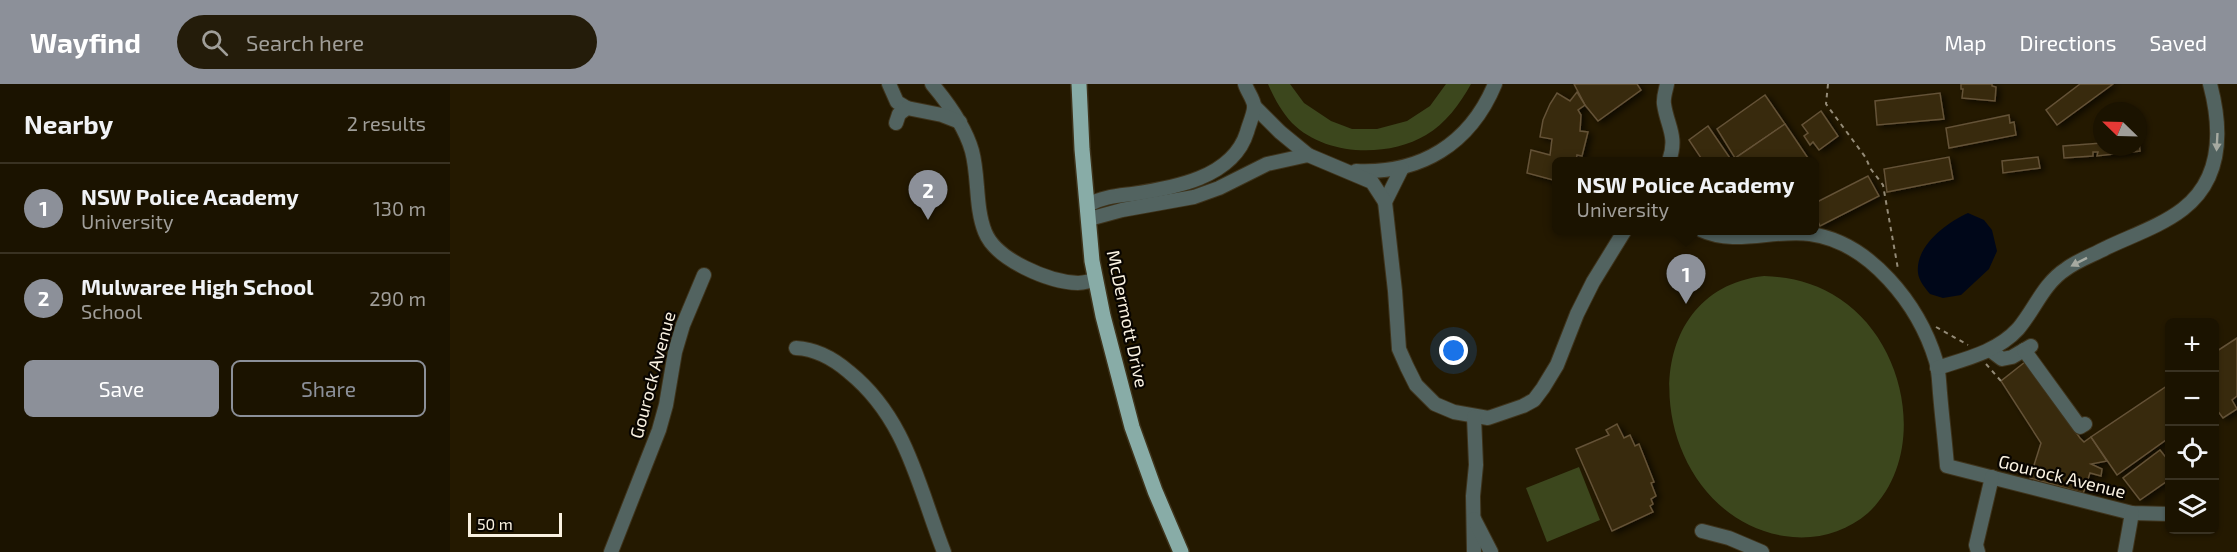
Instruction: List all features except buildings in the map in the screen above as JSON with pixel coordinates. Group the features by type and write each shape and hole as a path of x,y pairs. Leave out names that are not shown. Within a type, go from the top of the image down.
{"main road":[{"name":"McDermott Drive","path":"1079,84 1082,149 1092,261 1096,280 1132,427 1155,491 1181,552"}],"street":[{"path":"889,84 897,102 907,108 942,115 960,122"},
{"path":"932,84 960,122 972,150 982,223 986,235 994,245 1026,269 1045,276 1078,283 1096,280"},
{"path":"1245,84 1254,106 1280,132 1308,155 1372,182 1385,202 1400,349 1416,385 1435,404 1474,417 1488,418 1515,409 1534,399 1557,365 1577,314 1593,282 1622,235"},
{"path":"1348,171 1369,172 1402,168 1434,156 1456,141 1476,119 1495,84"},
{"path":"1667,84 1664,101 1672,129 1671,157"},
{"path":"1814,235 1833,238 1864,255 1893,283 1916,315 1937,368 1990,350 2017,330 2047,285 2067,268 2161,222 2194,200 2212,172 2218,147 2214,100 2210,84"},
{"path":"1088,212 1107,197 1159,190 1210,173 1226,162 1245,139 1254,106"},
{"path":"896,123 899,114 907,108"},
{"path":"1088,212 1122,210 1194,197 1219,188 1267,164 1308,155"},
{"path":"1385,202 1402,168"},
{"path":"1727,235 1740,237 1785,235"},
{"name":"Gourock Avenue","path":"611,552 659,430 666,405 675,352 683,325 704,275"},
{"path":"796,348 819,353 842,365 866,385 888,413 905,444 944,552"},
{"path":"1990,350 2002,359 2012,357 2028,348 2080,427 2085,424"},
{"name":"Gourock Avenue","path":"1937,368 1947,466 2132,513 2165,514"},
{"path":"1474,417 1476,465 1473,516 1474,552"},
{"path":"1978,552 1976,545 1992,477"},
{"path":"2125,552 2132,513"},
{"path":"1473,516 1491,552"},
{"path":"1702,531 1729,538 1762,552"}],"path":[{"path":"1828,84 1826,104 1866,158 1882,185 1899,270"},
{"path":"1929,324 1965,343 1972,350"},
{"path":"1985,364 2001,381"}],"green space":[{"path":"1268,84 1290,84 1304,103 1331,121 1352,129 1377,129 1407,121 1430,106 1446,84 1471,84 1452,113 1426,135 1393,147 1357,150 1321,142 1306,134 1284,114"},
{"path":"1764,276 1794,279 1813,285 1840,299 1863,318 1881,343 1894,371 1902,401 1904,432 1899,462 1887,489 1868,513 1859,520 1829,534 1807,537 1784,536 1739,519 1704,488 1681,448 1670,404 1672,359 1688,320 1719,291"},
{"path":"1579,467 1600,520 1547,542 1526,488"}],"water":[{"path":"1968,213 1984,220 1992,230 1997,251 1989,269 1961,295 1943,298 1930,294 1922,284 1918,273 1921,254 1942,229"}],"place":[{"name":"Mulwaree High School","path":"928,220"},
{"name":"NSW Police Academy","path":"1686,304"}]}
